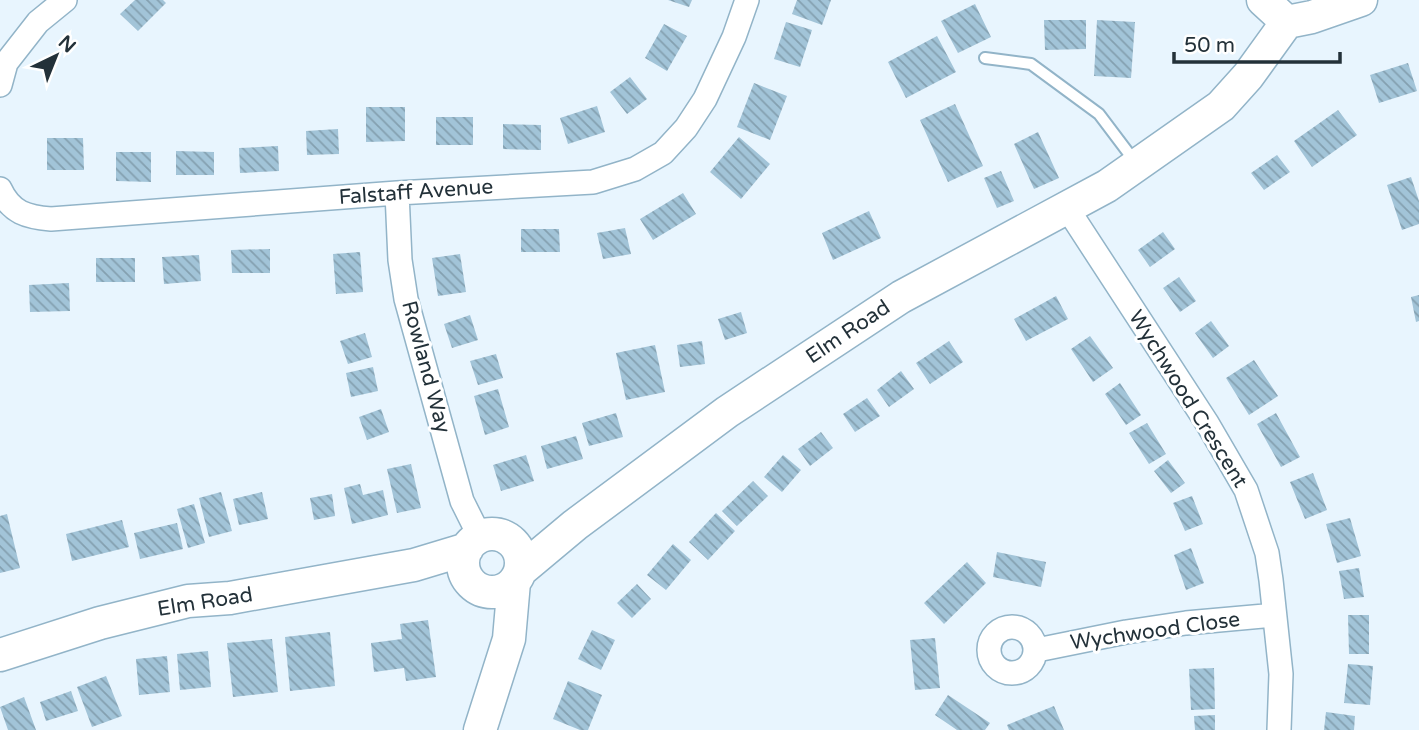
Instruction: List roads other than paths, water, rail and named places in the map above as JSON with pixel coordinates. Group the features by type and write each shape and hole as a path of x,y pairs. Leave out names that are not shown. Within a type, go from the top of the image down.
{"main road":[{"path":"1263,0 1287,22 1312,17 1361,0"},
{"name":"Elm Road","path":"517,576 575,524 727,412 901,297 1107,186 1221,106 1248,76 1287,22"},
{"name":"Elm Road","path":"0,655 100,624 188,601 230,598 414,565 481,559 575,524"},
{"path":"480,730 509,639 520,553 481,559"},
{"path":"481,559 500,591 517,576"},
{"path":"481,559 499,666"}],"street":[{"path":"0,85 6,63 38,22 65,0"},
{"name":"Falstaff Avenue","path":"0,190 5,200 26,216 51,219 397,193 593,182 635,169 663,153 686,128 734,37 747,0"},
{"name":"Rowland Way","path":"397,193 400,260 406,299 462,501 481,559"},
{"name":"Wychwood Crescent","path":"1067,208 1207,423 1246,491 1267,552 1281,674 1279,730"},
{"name":"Wychwood Close","path":"1037,650 1186,623 1274,615"}],"lane":[{"path":"985,58 1031,64 1099,114 1137,165"}]}
